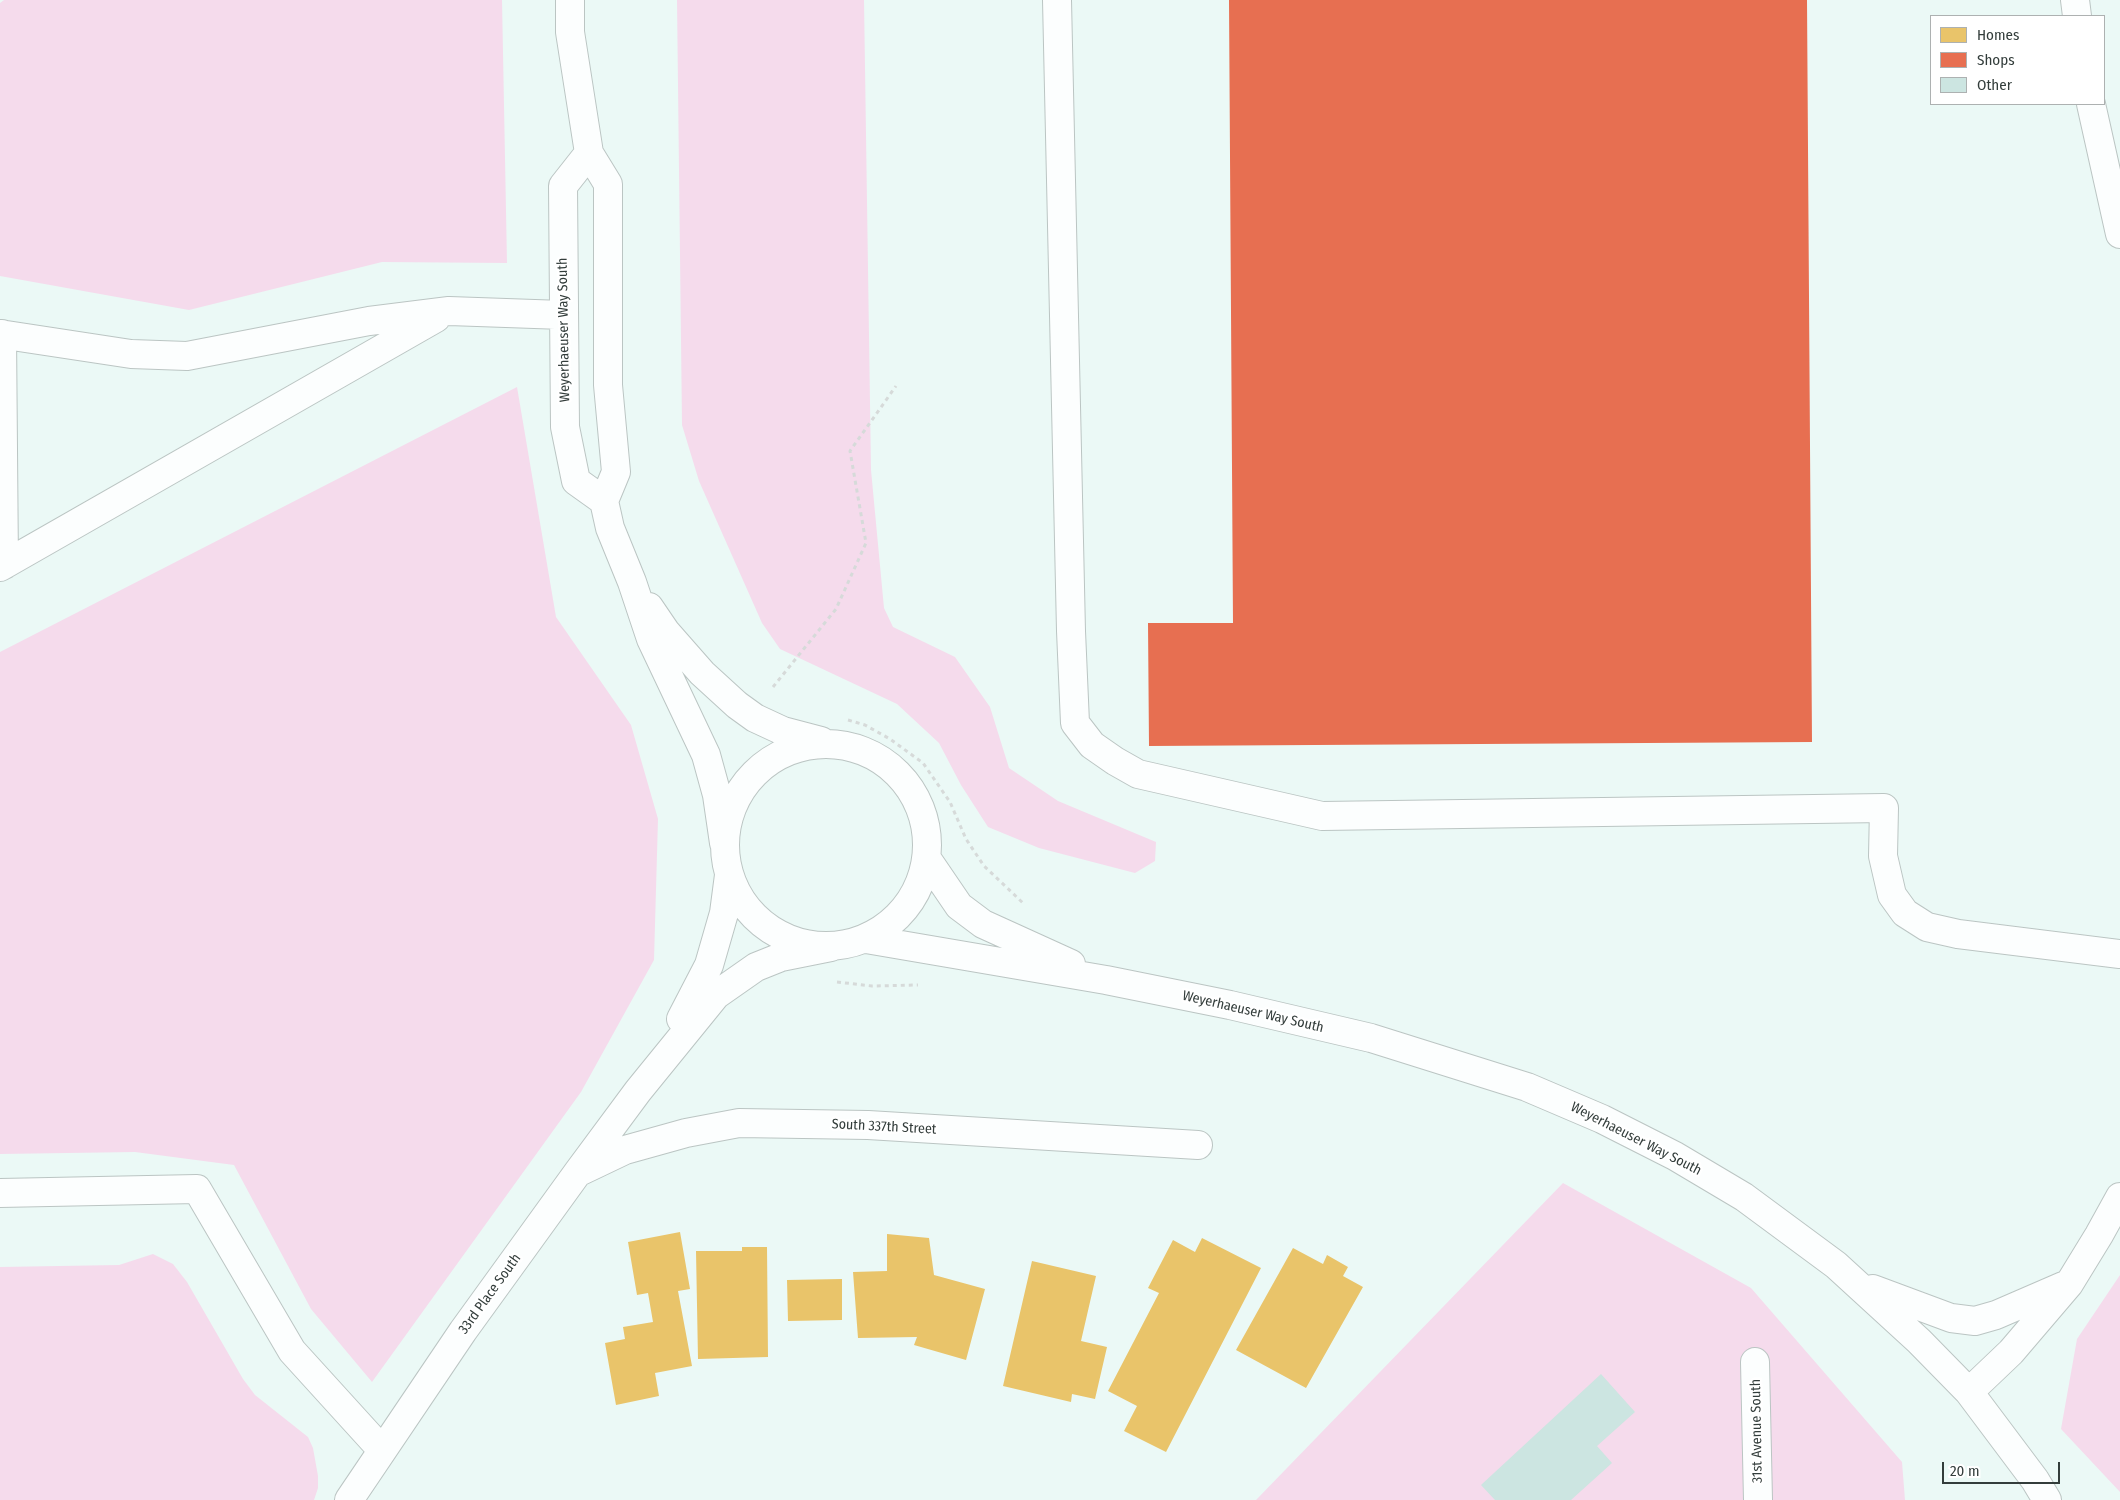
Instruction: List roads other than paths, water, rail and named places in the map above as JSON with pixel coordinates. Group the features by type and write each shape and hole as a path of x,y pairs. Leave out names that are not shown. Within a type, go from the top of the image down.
{"street":[{"path":"570,0 570,32 589,154 608,184 608,384 616,472 604,501 610,528 632,582 651,639 706,755 717,795 728,875 743,905 768,928 798,943 832,947"},
{"path":"1057,0 1075,724 1092,745 1138,774 1322,816 1884,808 1883,856 1892,895 1905,913 1927,927 1958,934 2120,954"},
{"path":"2075,0 2077,15"},
{"path":"2091,105 2120,234"},
{"name":"Weyerhaeuser Way South","path":"589,154 563,186 565,427 576,481 604,501"},
{"path":"448,311 2,566 1,334 130,354 187,356 369,321 448,311 563,315"},
{"path":"632,582 666,632 702,673 737,705 755,718 783,730 863,750 892,768 914,793 926,825 927,859 917,893 895,920 866,939"},
{"path":"724,843 730,811 745,783 769,761 798,747 830,743"},
{"name":"Weyerhaeuser Way South","path":"927,859 960,906 983,924 1106,980"},
{"name":"33rd Place South","path":"638,1091 683,1016 709,965 724,913 728,875"},
{"name":"Weyerhaeuser Way South","path":"866,939 1106,980 1230,1005 1371,1038 1527,1087 1602,1118 1675,1156 1744,1197 1791,1230 1856,1283 1919,1341 1968,1392 2035,1480 2047,1500"},
{"name":"33rd Place South","path":"349,1500 463,1332 578,1172 638,1091 716,995 756,967 781,957 866,939"},
{"name":"South 337th Street","path":"578,1172 626,1150 686,1132 739,1123 868,1125 1198,1145"},
{"path":"0,1193 197,1188 292,1351 382,1450"},
{"path":"1968,1392 2011,1352 2069,1284 2120,1197"},
{"path":"1856,1283 1951,1318 1975,1321 1996,1315 2069,1284"},
{"name":"31st Avenue South","path":"1755,1362 1758,1500"}]}
